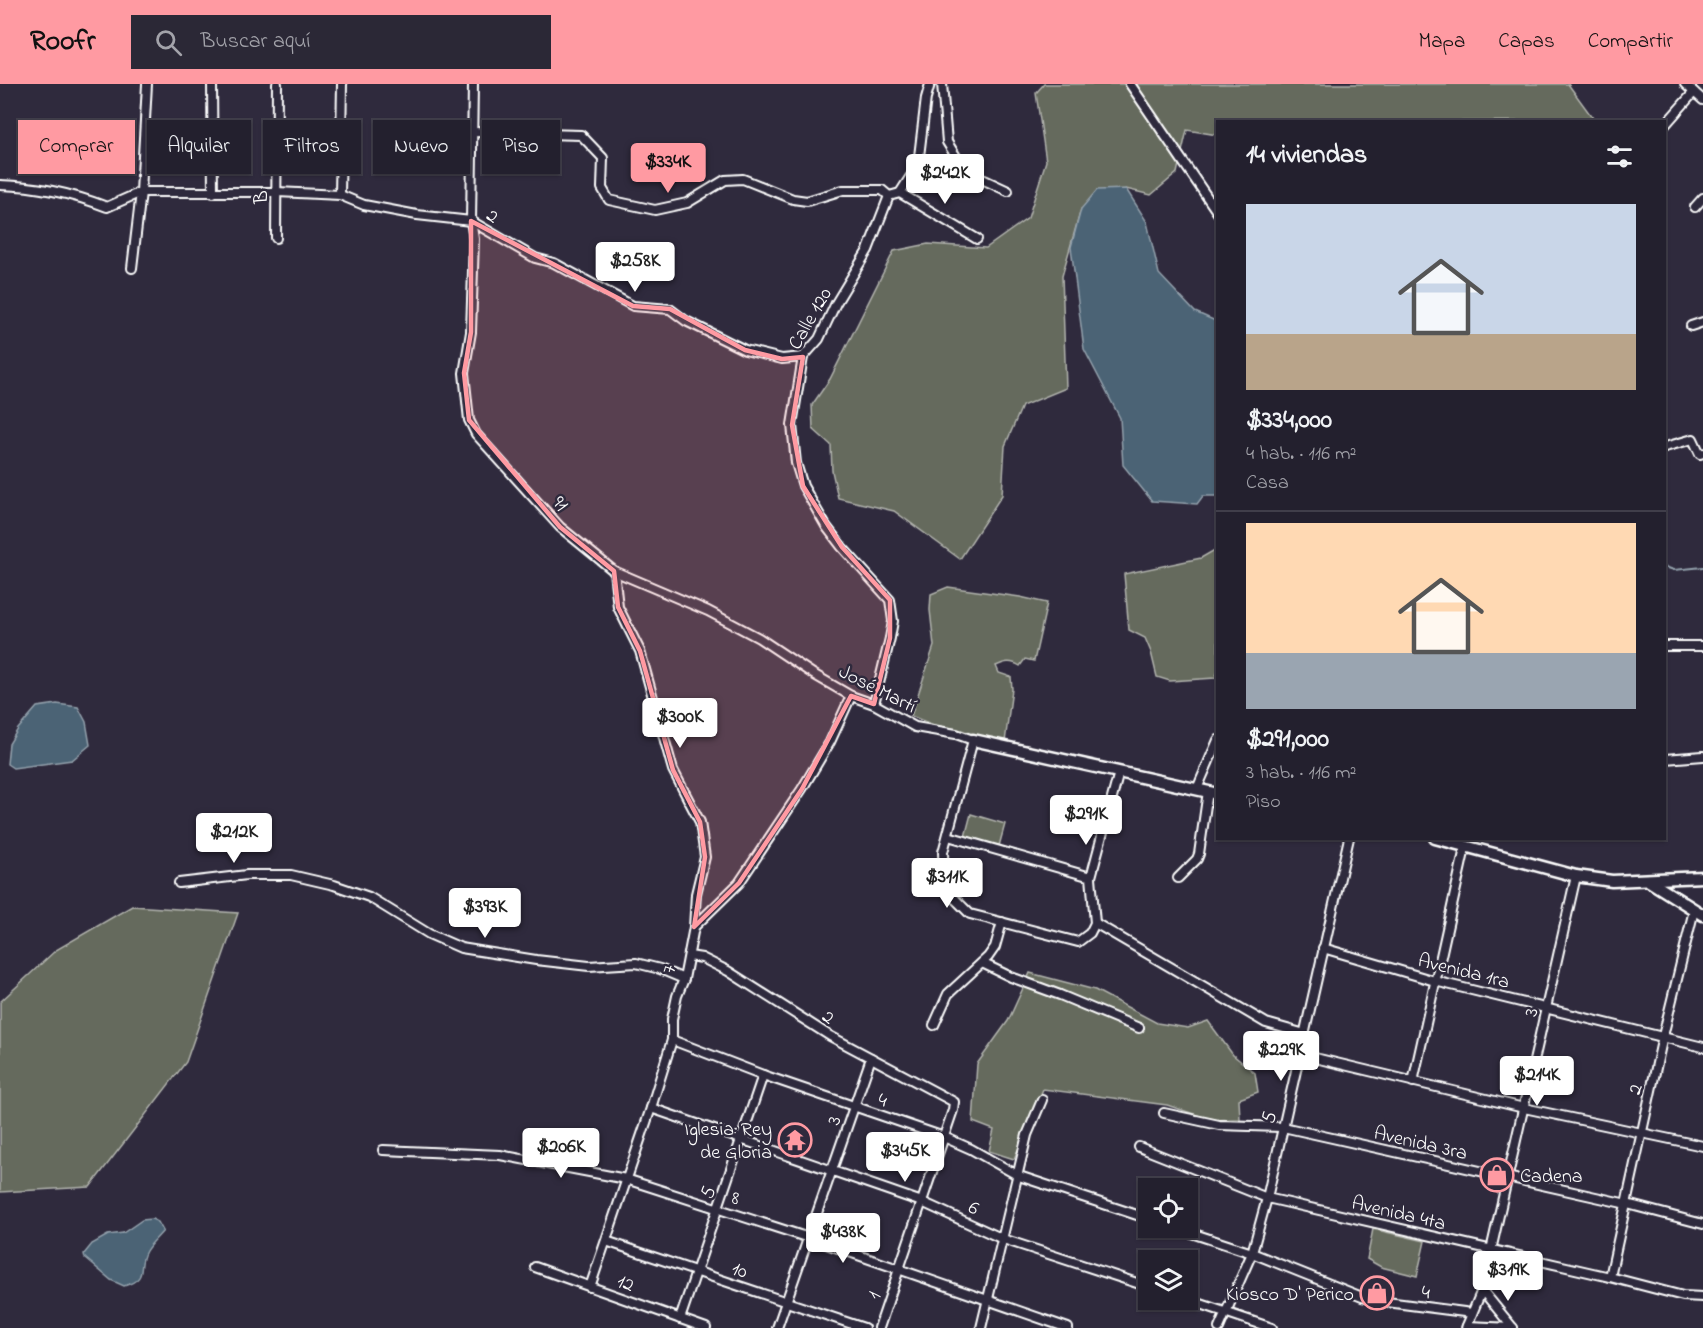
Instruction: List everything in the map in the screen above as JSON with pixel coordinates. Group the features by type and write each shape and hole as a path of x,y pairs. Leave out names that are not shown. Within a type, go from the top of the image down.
{"street":[{"path":"132,268 141,192 147,84"},
{"path":"212,84 213,193"},
{"name":"B","path":"276,238 277,84"},
{"path":"340,195 342,84"},
{"name":"91","path":"473,84 471,221 474,239 471,332 464,373 469,420 476,434 560,527 614,571"},
{"path":"473,132 581,135 603,158 602,188 609,200 655,210 687,203 726,180 743,179 793,199 807,201 843,190 882,190 889,196 900,193 918,165 926,98 930,84"},
{"path":"942,84 947,142 965,171 1008,191"},
{"path":"1130,84 1216,210"},
{"path":"1685,84 1703,100"},
{"path":"1666,124 1694,92"},
{"path":"0,185 27,186 74,194 107,207 141,192"},
{"name":"2","path":"141,192 277,192 340,195 364,205 417,215 471,221 535,258 554,263 633,306 670,309 686,321 745,350 782,359 803,357"},
{"path":"900,193 977,238"},
{"name":"Calle 120","path":"874,704 893,621 890,600 842,547 826,526 803,486 796,463 792,424 803,357 819,339 868,249 889,196"},
{"path":"1695,207 1703,198"},
{"path":"1691,326 1703,322"},
{"path":"1666,447 1693,439 1700,454 1703,453"},
{"path":"614,571 618,607 640,651 674,770 700,822 705,857 696,894 694,927"},
{"name":"José Martí","path":"614,571 718,617 759,638 851,696 874,704 915,727 956,734 973,740 1208,791"},
{"path":"1666,646 1703,646"},
{"path":"694,927 739,883 802,789 830,742 851,696"},
{"path":"973,740 943,852 944,882 951,896 970,914 1078,942 1090,933 1095,923 1091,877 1119,772"},
{"path":"1178,878 1199,854 1216,750"},
{"path":"1666,759 1703,756"},
{"path":"948,836 1091,877"},
{"name":"5","path":"1219,1328 1252,1253 1267,1198 1349,840"},
{"path":"1441,840 1576,876 1612,881 1648,881 1703,876"},
{"path":"1413,1082 1465,848"},
{"path":"179,883 247,875 291,875 334,885 369,897 429,934 461,948 589,966 636,963 660,969 684,979"},
{"name":"3","path":"1466,1327 1482,1290 1492,1250 1576,876"},
{"path":"1648,881 1699,912"},
{"name":"2","path":"1610,1276 1663,1036 1699,912"},
{"path":"934,1024 948,994 995,947 1002,922"},
{"path":"1095,923 1266,1023 1305,1034"},
{"name":"7","path":"590,1287 672,1040 672,1019 677,996 684,979 694,927"},
{"name":"Avenida 1ra","path":"1323,948 1435,981 1703,1047"},
{"name":"2","path":"688,956 702,958 728,971 830,1036 954,1102"},
{"path":"981,963 1139,1028"},
{"name":"4","path":"672,1040 764,1075 944,1137 971,1149 1019,1176 1138,1215"},
{"path":"1269,1047 1524,1108 1703,1146"},
{"name":"3","path":"777,1328 871,1058"},
{"name":"5","path":"680,1319 764,1075"},
{"path":"981,1328 1027,1135 1042,1100"},
{"name":"1","path":"879,1328 954,1102"},
{"name":"6","path":"651,1108 922,1202 1003,1239 1138,1283"},
{"name":"Avenida 3ra","path":"1164,1113 1219,1125 1282,1127 1627,1204 1703,1224"},
{"name":"Avenida 4ta","path":"1139,1147 1267,1198 1610,1276 1692,1298 1703,1297"},
{"name":"8","path":"382,1150 500,1155 626,1179 809,1238 1068,1328"},
{"name":"4","path":"1198,1235 1252,1253 1362,1297 1472,1313"},
{"name":"10","path":"606,1241 864,1328"},
{"name":"12","path":"535,1267 706,1328"},
{"path":"1482,1290 1513,1328"},
{"path":"1198,1303 1272,1328"},
{"path":"1466,1327 1513,1328"}],"highlighted area":[{"path":"471,221 633,306 670,309 745,350 782,359 803,357 792,425 803,486 842,547 890,600 890,638 874,704 851,696 802,789 739,883 694,927 705,857 700,822 673,770 640,651 618,607 614,571 560,527 469,420 464,373 471,332"}],"green space":[{"path":"1044,84 1568,84 1594,120 1216,120 1216,135 1187,130 1177,173 1151,195 1126,189 1081,209 1062,276 1066,388 1022,406 1005,446 1002,495 960,559 894,511 838,498 832,471 831,445 813,429 812,405 830,379 894,251 928,244 986,248 1028,218 1046,161 1036,93"},
{"path":"1216,549 1216,676 1215,678 1170,681 1157,677 1145,638 1129,630 1124,574 1201,558"},
{"path":"948,587 1047,603 1034,661 1025,659 1020,666 1008,662 996,666 999,673 1011,677 1012,689 1005,742 956,734 911,716 934,646 930,610 931,594"},
{"path":"971,814 1005,824 999,846 965,837"},
{"path":"132,906 238,913 186,1062 90,1187 0,1192 0,1002 56,950"},
{"path":"1030,973 1095,990 1157,1023 1188,1028 1208,1021 1233,1055 1255,1073 1258,1092 1239,1099 1240,1119 1212,1120 1167,1105 1043,1089 1014,1159 989,1151 994,1130 973,1122 977,1064 1008,1021"},
{"path":"1373,1229 1425,1241 1417,1276 1381,1267 1367,1259"}],"water":[{"path":"1126,189 1147,222 1159,274 1195,312 1216,321 1216,496 1203,496 1197,504 1152,501 1123,465 1120,418 1084,349 1071,247 1081,209 1097,190"},
{"path":"57,704 78,707 86,722 90,745 72,760 13,768 7,764 9,744 18,729 37,707"},
{"path":"152,1219 158,1222 163,1231 146,1251 140,1276 132,1283 124,1286 111,1280 85,1258 84,1254 92,1244 108,1235 123,1233 142,1220"}],"waterway":[{"path":"1666,567 1674,570 1703,567"}],"place":[{"name":"Iglesia: Rey de Gloria","path":"795,1140"},
{"name":"Cadena","path":"1497,1175"},
{"name":"Kiosco D' Perico","path":"1377,1293"}]}
